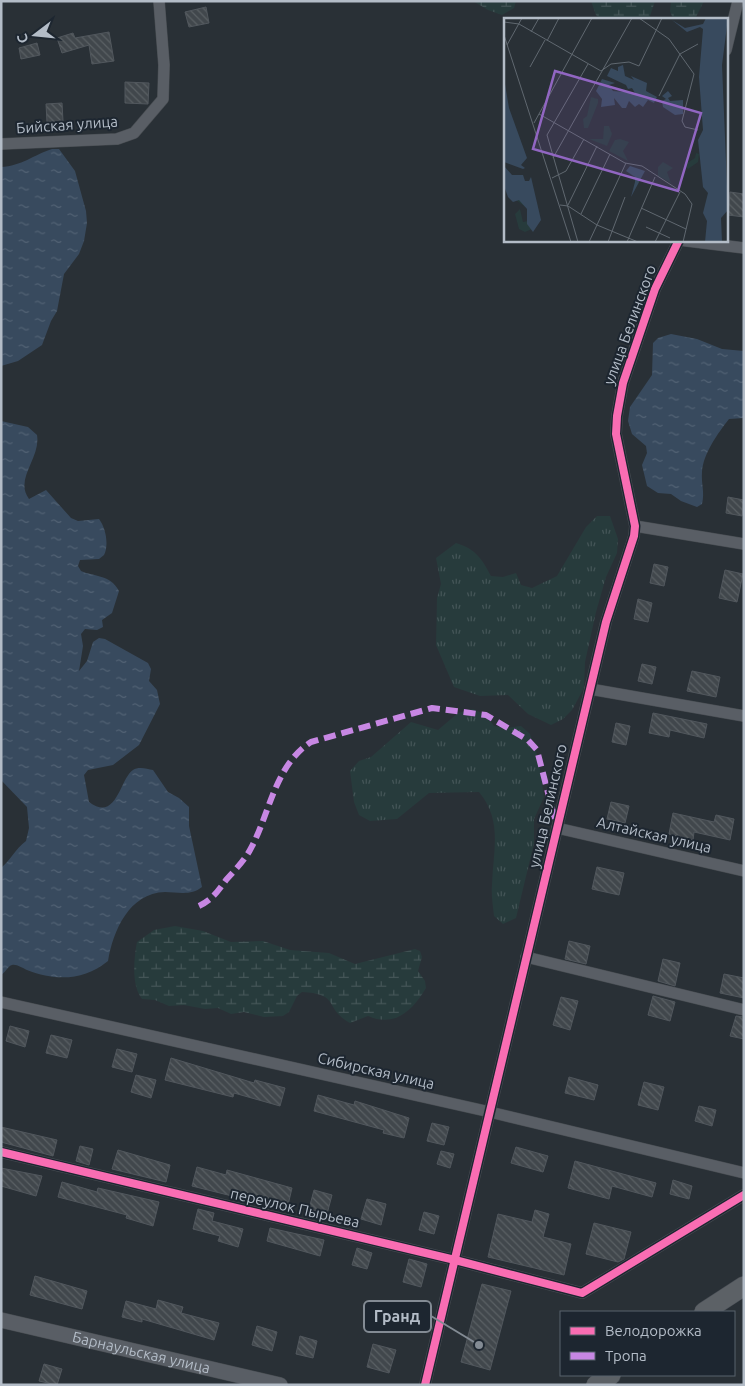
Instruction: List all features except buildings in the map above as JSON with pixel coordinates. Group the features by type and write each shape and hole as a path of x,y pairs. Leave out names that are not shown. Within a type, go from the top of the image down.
{"main road":[{"path":"706,1311 744,1286"},
{"path":"596,1385 610,1376"}],"street":[{"name":"Бийская улица","path":"1,144 117,140 134,133 163,99 164,65 159,1"},
{"path":"728,42 738,1"},
{"name":"улица Белинского","path":"425,1385 606,622 635,526 616,434 623,383 655,289 679,241"},
{"path":"687,241 744,248"},
{"path":"635,526 744,544"},
{"path":"590,689 744,716"},
{"name":"Алтайская улица","path":"557,828 744,871"},
{"path":"526,957 744,1010"},
{"name":"Сибирская улица","path":"1,1002 490,1112 744,1173"},
{"name":"переулок Пырьева","path":"1,1152 455,1260 582,1293 744,1195"},
{"name":"Барнаульская улица","path":"1,1320 280,1385"}],"green space":[{"path":"473,1 516,1 514,8 502,15 488,10"},
{"path":"591,1 655,1 649,18 599,18"},
{"path":"671,1 704,1 696,18 673,18 670,11"},
{"path":"597,516 610,516 618,539 617,553 606,577 596,612 585,662 584,688 572,710 563,719 551,725 528,714 508,695 480,696 454,687 436,645 437,598 441,584 436,558 456,543 463,545 478,555 491,576 503,577 516,573 521,585 532,588 557,576 586,527"},
{"path":"473,709 486,715 494,726 506,728 521,726 530,734 538,758 544,797 534,819 534,843 516,918 503,924 494,916 492,900 495,848 494,825 486,803 479,792 429,793 397,819 370,821 359,815 354,802 350,771 359,761 371,757 411,722 438,730 458,713"},
{"path":"175,926 203,931 231,942 263,941 290,950 329,953 355,964 415,949 420,951 422,957 418,971 425,981 426,988 409,1010 402,1015 387,1020 368,1016 350,1023 337,1012 327,999 314,993 302,992 297,996 289,1012 283,1016 264,1017 244,1012 231,1014 218,1008 205,1009 184,1005 169,1006 155,1000 142,999 135,979 134,963 137,942 154,930"}],"water":[{"path":"52,149 59,149 75,171 86,211 87,223 84,241 79,254 64,274 57,311 42,345 18,361 1,366 1,167 21,162"},
{"path":"671,334 697,339 722,349 744,351 744,418 729,419 712,444 703,465 702,504 697,507 681,501 671,494 658,493 647,486 642,465 647,453 646,446 632,434 628,421 630,407 652,375 653,343 658,338"},
{"path":"1,421 28,427 37,435 35,452 24,484 29,499 46,490 71,518 78,521 99,519 105,532 106,551 104,555 99,559 80,560 78,566 81,571 102,577 111,582 119,591 112,613 102,620 103,627 97,630 85,629 81,634 83,646 79,671 87,661 93,642 99,638 105,639 148,663 151,669 149,681 157,690 160,704 139,745 113,765 88,770 84,775 89,802 98,807 106,807 117,797 133,770 140,768 153,770 168,792 179,798 189,807 189,826 202,887 189,893 165,892 152,894 132,906 119,926 110,949 108,961 99,968 79,976 48,976 14,965 1,975 1,868 26,841 29,828 27,807 1,780"}],"marked path":[{"path":"199,906 214,895 248,854 281,777 299,752 311,742 432,708 486,715 528,740 537,750 556,824"}],"cycle path":[{"path":"425,1385 606,622 634,536 635,526 616,434 623,383 655,289 679,241"},
{"path":"1,1152 455,1260 582,1293 744,1195"}],"place":[{"name":"Гранд","path":"479,1345"}]}
